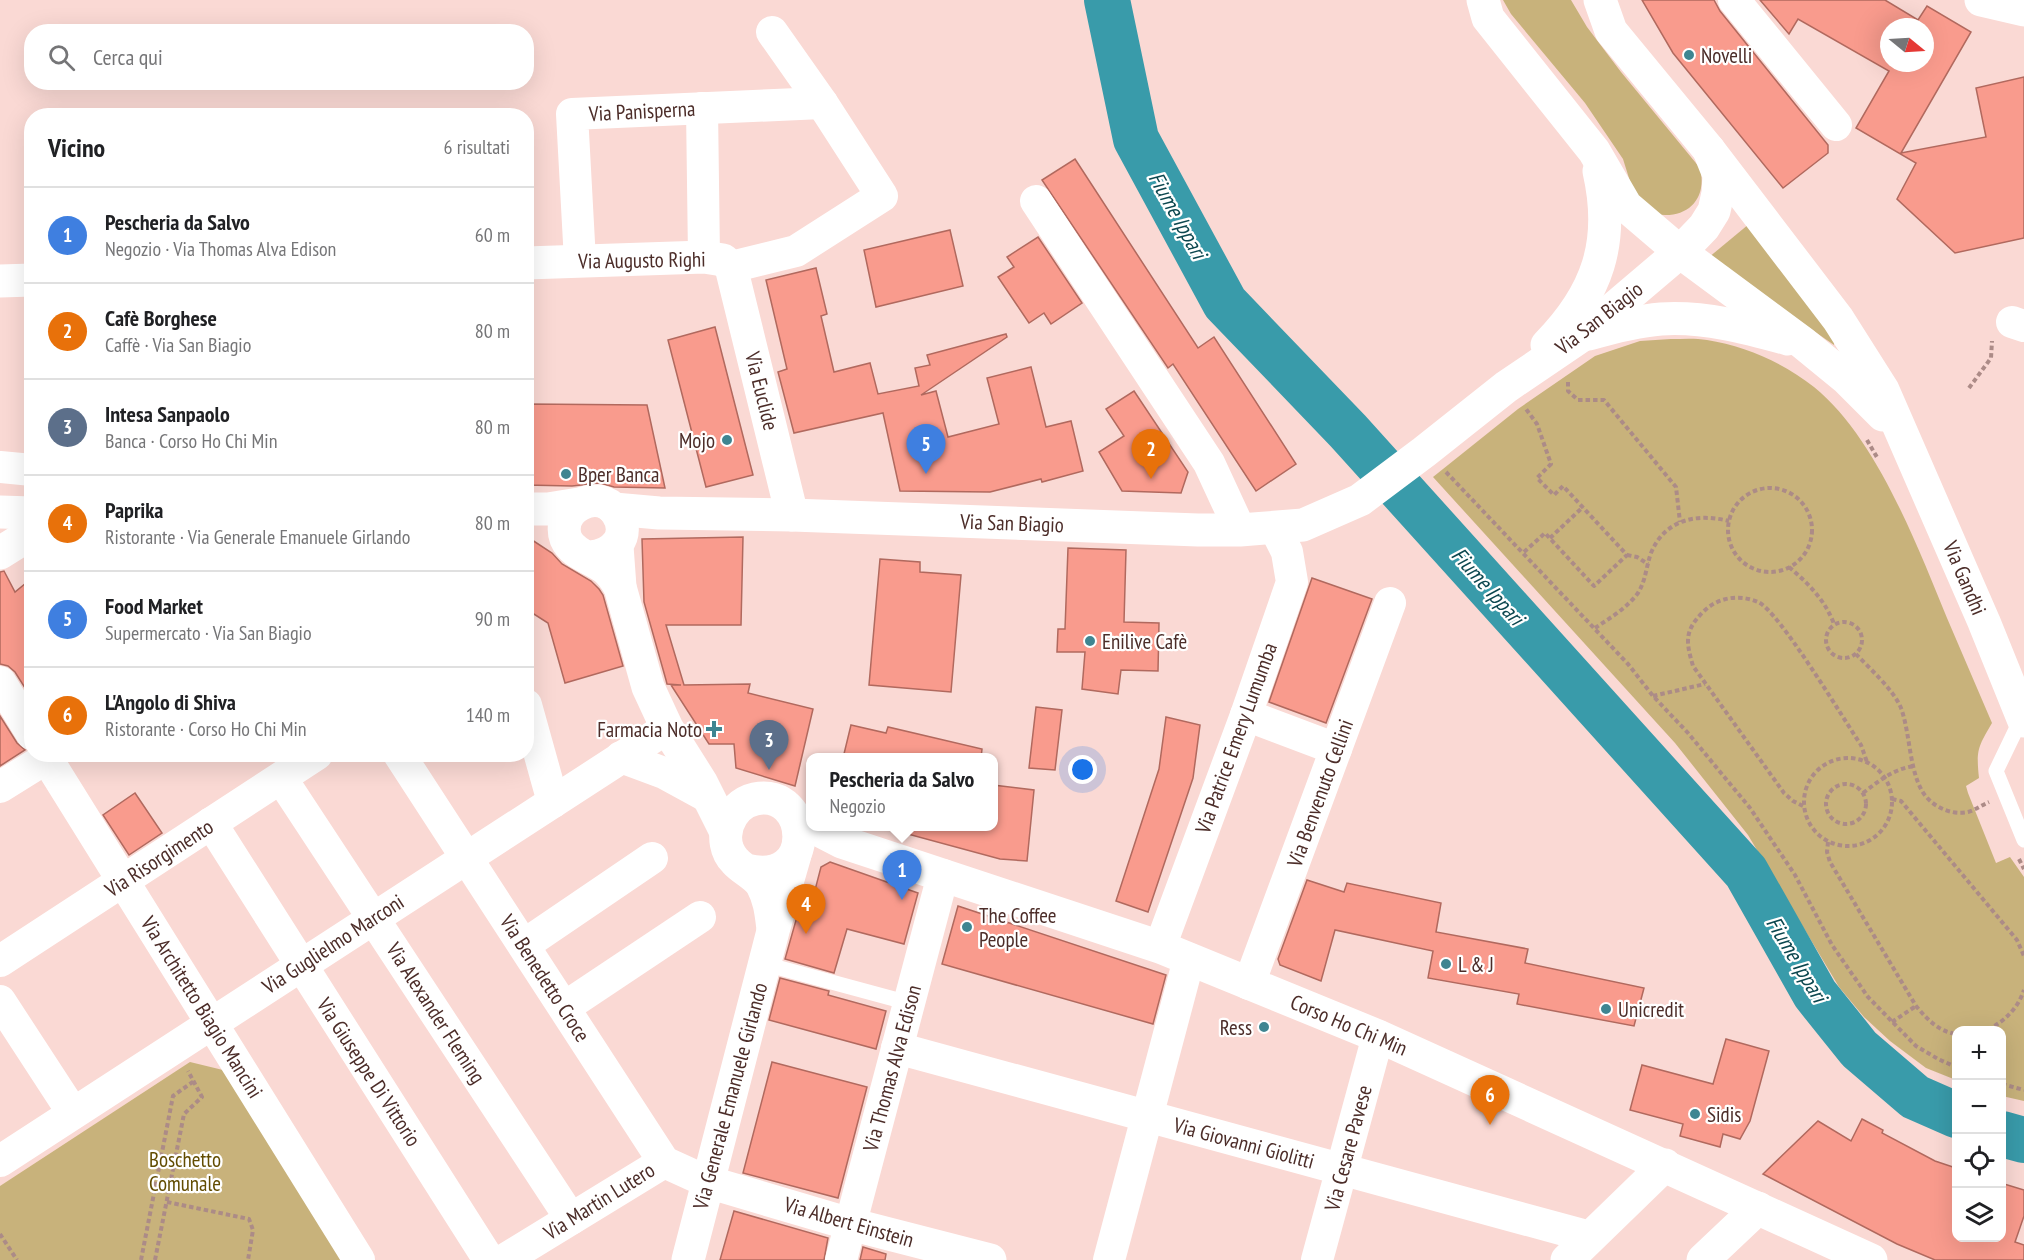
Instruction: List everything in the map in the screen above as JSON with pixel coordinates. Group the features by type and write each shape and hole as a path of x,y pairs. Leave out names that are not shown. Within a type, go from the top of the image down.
{"main road":[{"path":"1482,0 1488,18 1594,151 1626,206 1680,252 1803,343 1847,379 1904,436"},
{"path":"1591,0 1610,15"},
{"path":"1600,0 1610,15"},
{"path":"1981,0 2024,10"},
{"name":"Via Gandhi","path":"1610,15 1709,150 1838,318 1883,390 1984,622 2023,719"},
{"name":"Via San Biagio","path":"602,537 659,513 792,515 1240,530 1303,525 1360,500 1431,459 1516,397 1581,336 1680,252 1704,227 1714,211 1719,175 1709,150"},
{"path":"1516,397 1563,329 1593,279 1603,251 1604,192 1594,151"},
{"name":"Via Augusto Righi","path":"534,263 718,262"},
{"name":"Via Euclide","path":"718,262 792,515"},
{"path":"0,281 24,280"},
{"path":"1581,336 1630,323 1685,319 1715,322 1803,343"},
{"name":"Via San Biagio","path":"534,510 597,500 607,503 602,537"},
{"path":"0,512 24,513"},
{"path":"534,516 543,521 602,537 620,587 648,687 667,728 705,789 726,832"},
{"path":"0,553 24,538"},
{"path":"705,789 754,799 770,799 784,805 805,823 800,828 800,842 795,855 787,864 776,871 761,873 746,870"},
{"path":"754,799 741,806 730,817 726,832 727,847 734,860 760,882 769,899 773,931"},
{"name":"Corso Ho Chi Min","path":"821,831 842,842 1174,953 1378,1036 1871,1260"},
{"name":"Via Generale Emanuele Girlando","path":"688,1260 773,931 795,855"},
{"path":"1567,1260 1665,1165"},
{"name":"Via Albert Einstein","path":"708,1182 850,1224 990,1260"},
{"path":"1703,1260 1758,1208"}],"street":[{"path":"1734,0 1836,125"},
{"path":"772,32 822,103"},
{"name":"Via Panisperna","path":"580,261 572,114 822,103"},
{"name":"Via Augusto Righi","path":"718,262 796,251 882,196 822,103"},
{"name":"Via Euclide","path":"702,108 718,262"},
{"path":"1036,201 1209,463 1240,530"},
{"path":"0,467 24,469"},
{"name":"Via Patrice Emery Lumumba","path":"1108,1260 1147,1116 1174,953 1246,715 1292,582 1287,552 1275,528"},
{"name":"Via Benvenuto Cellini","path":"1249,984 1390,603"},
{"name":"Via Architetto Biagio Mancini","path":"0,682 24,719"},
{"path":"1246,715 1336,749"},
{"name":"Via Guglielmo Marconi","path":"0,1161 667,728"},
{"path":"534,734 553,802"},
{"path":"621,757 705,789"},
{"path":"0,787 30,762"},
{"name":"Via Architetto Biagio Mancini","path":"51,762 359,1260"},
{"name":"Via Risorgimento","path":"0,961 305,762"},
{"name":"Via Benedetto Croce","path":"404,762 664,1162"},
{"name":"Via Alexander Fleming","path":"281,778 571,1219"},
{"name":"Via Giuseppe Di Vittorio","path":"211,823 489,1260"},
{"path":"524,945 652,858"},
{"name":"Via Thomas Alva Edison","path":"841,1260 943,875"},
{"path":"565,1007 699,917"},
{"path":"0,1001 73,1113"},
{"name":"Via Cesare Pavese","path":"1317,1260 1378,1036"},
{"name":"Via Giovanni Giolitti","path":"897,1048 1590,1237"},
{"path":"664,1162 708,1182"},
{"name":"Via Martin Lutero","path":"504,1260 664,1162"}],"lane":[{"path":"2023,719 1996,771 2024,840"},
{"path":"765,964 909,1003"}],"path":[{"path":"1969,388 1991,358 1992,340 2011,327"},
{"path":"1567,375 1568,392 1578,400 1604,400 1677,487 1680,522"},
{"path":"1516,397 1537,424 1551,464 1536,478 1554,495 1563,486 1627,555 1637,557 1648,564"},
{"path":"1866,438 1882,465"},
{"path":"1431,459 1524,552 1628,664 1750,808 1795,875 1832,945 1868,997 1916,1046 1952,1065"},
{"path":"1770,488 1783,490 1796,497 1805,507 1812,534 1808,547 1800,559 1789,567 1774,572 1758,570 1744,563 1734,551 1728,537 1729,521 1734,508 1743,497 1756,490 1770,488"},
{"path":"1550,538 1583,507"},
{"path":"1594,628 1631,602 1645,578 1648,564 1658,541 1669,530 1680,522 1697,517 1729,521"},
{"path":"1524,552 1545,533 1594,586 1627,555"},
{"path":"1789,567 1819,596 1834,624"},
{"path":"1803,806 1792,801 1784,793 1693,666 1686,643 1694,621 1708,607 1722,598 1760,602 1785,631 1861,745 1867,762"},
{"path":"1848,622 1860,630 1862,644 1856,654 1847,659 1831,654 1826,646 1825,638 1828,630 1834,624 1848,622"},
{"path":"1856,654 1882,682 1899,705 1908,730 1921,790 1947,812 1967,812 1994,800"},
{"path":"1653,696 1705,684"},
{"path":"1852,758 1867,762 1885,777 1892,799 1890,814 1883,828 1872,839 1858,845 1844,846 1828,842 1816,833 1807,820 1803,806 1805,790 1812,776 1822,765 1836,759 1852,758"},
{"path":"1863,793 1902,768 1914,766"},
{"path":"1850,784 1863,793 1865,800 1863,814 1849,824 1840,823 1832,818 1827,810 1826,801 1829,793 1836,787 1850,784"},
{"path":"1892,799 1901,801 2017,940 2024,956"},
{"path":"1828,842 1827,852 1830,862 1916,1006 1929,1022 1952,1033"},
{"path":"2018,858 2024,868"},
{"path":"1994,1026 2007,1018 2024,990"},
{"path":"1892,1022 1916,1006"},
{"path":"155,1260 184,1114 202,1097 174,1047"},
{"path":"141,1260 172,1096 194,1081"},
{"path":"2006,1085 2024,1090"},
{"path":"167,1202 249,1219 253,1230 248,1260"},
{"path":"0,1234 17,1260"}],"green space":[{"path":"1503,0 1571,0 1587,27 1621,72 1700,168 1701,190 1692,205 1676,214 1655,214 1633,191 1623,159 1585,103 1511,14"},
{"path":"1749,224 1834,337 1834,345 1708,258"},
{"path":"1707,340 1750,351 1790,370 1814,387 1836,408 1857,434 1892,494 1922,558 1992,723 1979,749 1979,778 1966,786 1996,863 2010,857 2024,877 2024,1101 2006,1097 2006,1026 1952,1026 1952,1078 1926,1068 1890,1041 1864,1017 1839,987 1748,835 1675,743 1433,477 1518,409 1595,356 1640,341"},
{"name":"Boschetto Comunale","path":"190,1062 227,1071 342,1260 0,1260 0,1186"}],"building":[{"path":"1642,0 1714,0 1720,11 1828,145 1828,153 1783,188 1673,53"},
{"path":"1760,0 1885,0 1915,18 1880,18 1880,66 1798,19 1789,34"},
{"path":"1927,6 1971,32 1901,153 1986,137 1976,88 2024,77 2024,238 1955,253 1897,199 1916,163 1856,128 1888,72 1934,72 1934,18 1919,18"},
{"path":"1075,159 1198,348 1214,337 1296,464 1256,491 1173,364 1168,368 1042,180"},
{"path":"950,230 963,286 876,307 864,250"},
{"path":"1038,237 1082,303 1051,324 1044,313 1029,323 998,277 1014,267 1007,257"},
{"path":"816,268 827,314 821,316 834,372 870,363 878,394 919,386 915,368 930,365 927,355 1006,334 1007,337 921,395 936,391 948,437 999,424 987,378 1031,367 1046,427 1071,421 1083,471 990,492 900,491 883,413 794,433 778,372 787,369 766,280"},
{"path":"715,327 753,475 706,487 668,340"},
{"path":"1134,391 1188,472 1181,493 1122,491 1099,452 1124,436 1106,409"},
{"path":"534,404 647,405 665,488 614,487 600,483 572,486 534,485"},
{"path":"743,537 741,625 666,625 684,685 750,684 748,693 813,709 795,786 736,768 734,744 709,744 671,685 681,685 667,684 644,602 642,539"},
{"path":"534,541 599,589 603,595 623,666 565,683 548,623 534,614"},
{"path":"1068,548 1126,550 1124,622 1159,623 1158,671 1121,670 1118,694 1082,689 1085,652 1057,652 1058,629 1065,629"},
{"path":"880,559 920,562 920,572 961,575 951,692 869,685"},
{"path":"4,571 15,592 24,585 24,686 15,672 8,666 0,664 0,572"},
{"path":"1312,578 1372,599 1326,723 1269,702"},
{"path":"1036,707 1062,710 1055,770 1029,768"},
{"path":"0,716 24,751 0,766"},
{"path":"1166,717 1200,725 1193,778 1148,912 1116,901 1159,769"},
{"path":"851,725 886,733 888,727 982,749 982,753 844,753"},
{"path":"998,786 1034,790 1027,861 1000,859 904,833 904,831 998,831"},
{"path":"135,793 162,833 129,855 103,815"},
{"path":"830,862 918,893 904,944 847,929 834,973 785,959 804,892 814,894 821,867"},
{"path":"1307,880 1344,892 1347,883 1441,903 1436,932 1528,949 1525,963 1644,988 1634,1026 1517,1004 1519,994 1428,978 1433,951 1335,930 1321,981 1280,965 1278,959"},
{"path":"958,906 1166,975 1153,1024 942,964"},
{"path":"780,978 829,991 828,995 886,1011 876,1049 769,1020"},
{"path":"1726,1039 1769,1051 1750,1121 1740,1139 1723,1134 1720,1147 1680,1136 1683,1124 1630,1110 1642,1065 1713,1084"},
{"path":"772,1062 867,1087 838,1198 743,1173"},
{"path":"1862,1119 1883,1130 1882,1133 1935,1161 1952,1167 1952,1242 2006,1242 2006,1185 2024,1190 2024,1216 2015,1242 2024,1245 2024,1260 1935,1260 1897,1244 1763,1174 1818,1121 1851,1141"},
{"path":"734,1211 828,1238 824,1260 720,1260"},
{"path":"863,1247 886,1254 885,1260 860,1260"}],"waterway":[{"name":"Fiume Ippari","path":"1107,0 1136,139 1225,303 1348,431 1746,872 1815,994 1859,1049 1915,1097 1952,1113"},
{"name":"Fiume Ippari","path":"2006,1135 2024,1140"}],"place":[{"name":"Novelli","path":"1689,55"},
{"name":"Mojo","path":"727,440"},
{"name":"Bper Banca","path":"566,474"},
{"name":"Food Market","path":"926,474"},
{"name":"Cafè Borghese","path":"1151,479"},
{"name":"Enilive Cafè","path":"1090,641"},
{"name":"Farmacia Noto","path":"714,729"},
{"name":"Intesa Sanpaolo","path":"769,770"},
{"name":"Pescheria da Salvo","path":"902,900"},
{"name":"The Coffee People","path":"967,927"},
{"name":"Paprika","path":"806,934"},
{"name":"L & J","path":"1446,964"},
{"name":"Unicredit","path":"1606,1009"},
{"name":"Ress","path":"1264,1027"},
{"name":"Sidis","path":"1695,1114"},
{"name":"L'Angolo di Shiva","path":"1490,1125"}]}
